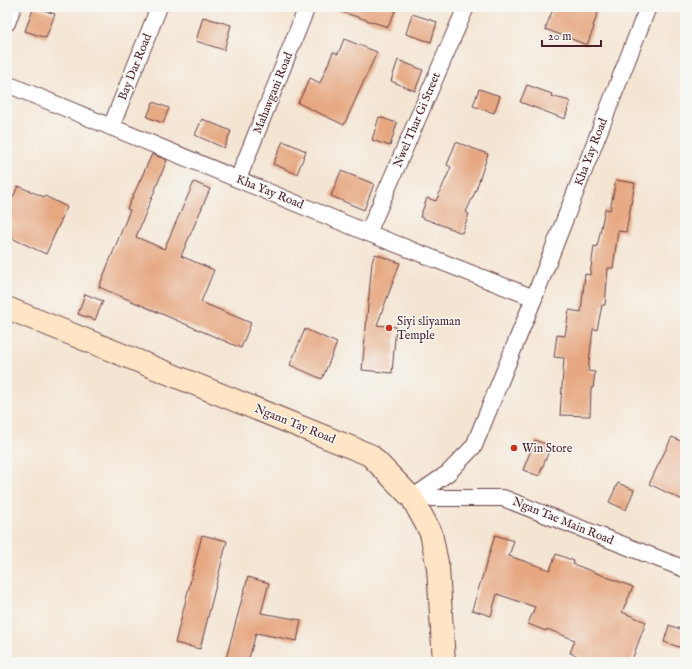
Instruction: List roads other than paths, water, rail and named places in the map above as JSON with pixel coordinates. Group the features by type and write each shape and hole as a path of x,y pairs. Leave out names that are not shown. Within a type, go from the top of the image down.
{"main road":[{"name":"Ngann Tay Road","path":"7,308 370,455 412,498 431,533 438,568 444,662"}],"street":[{"path":"7,23 13,7"},
{"name":"Bay Dar Road","path":"111,127 158,7"},
{"name":"Mahawgani Road","path":"238,179 307,7"},
{"name":"Nwel Thar Gi Street","path":"368,232 466,7"},
{"name":"Kha Yay Road","path":"412,498 448,473 474,446 534,298 648,7"},
{"name":"Kha Yay Road","path":"7,84 368,232 534,298"},
{"name":"Ngan Tae Main Road","path":"412,498 503,498 685,569"}],"place":[{"name":"Siyi sliyaman Temple","path":"389,328"},
{"name":"Win Store","path":"514,448"}]}
